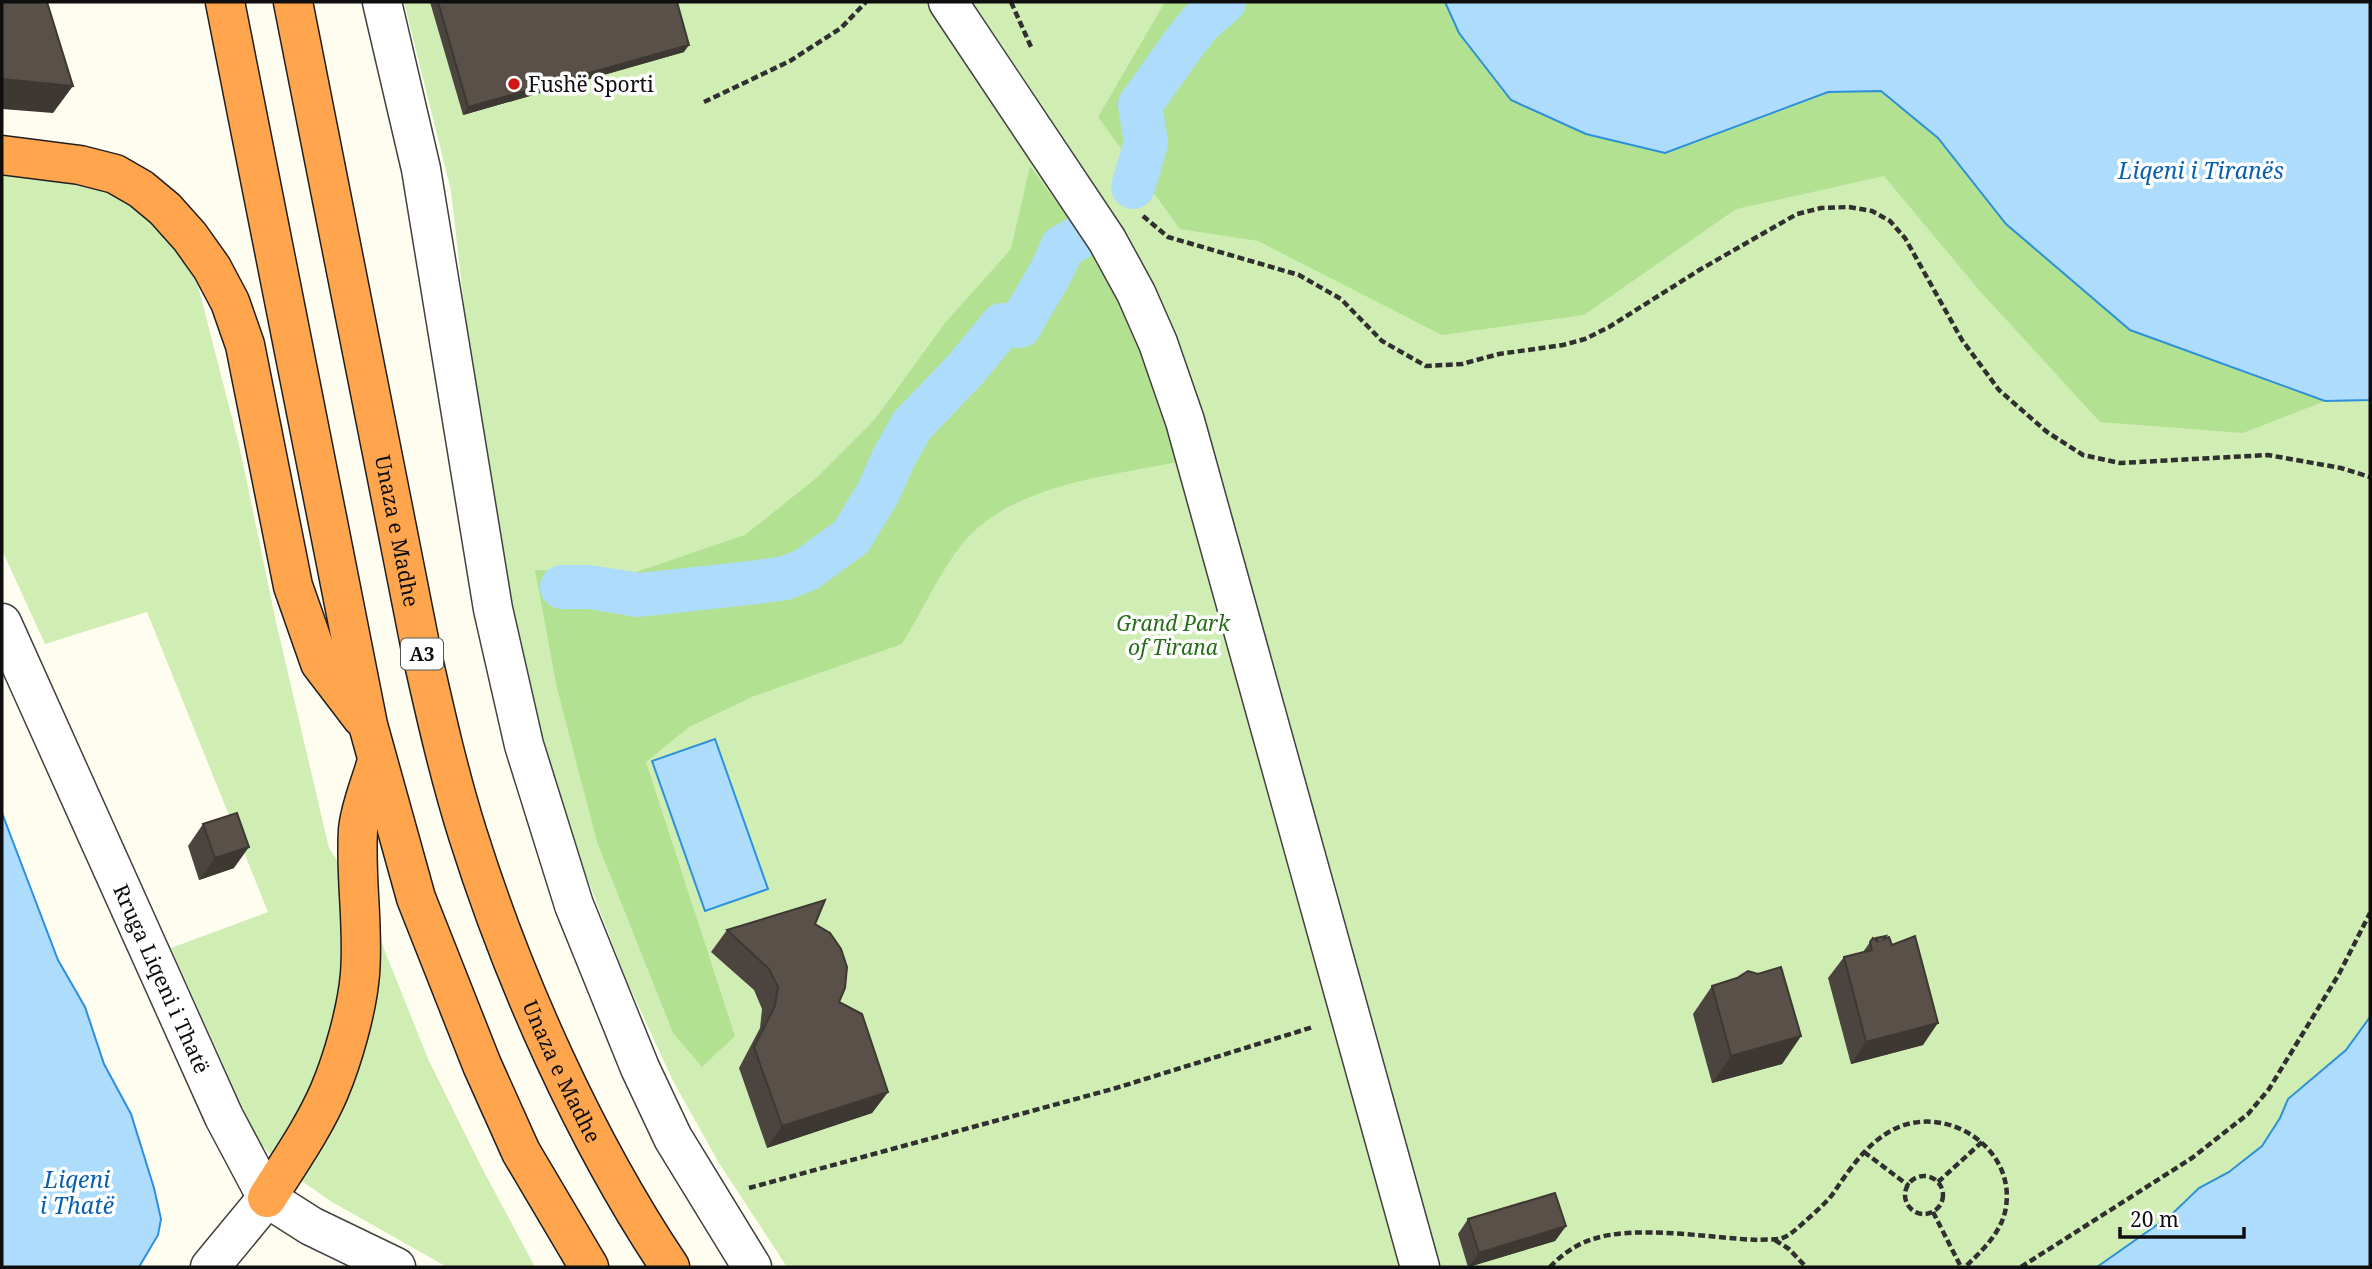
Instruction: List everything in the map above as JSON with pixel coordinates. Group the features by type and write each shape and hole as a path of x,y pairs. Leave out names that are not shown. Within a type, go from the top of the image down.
{"highway":[{"path":"225,2 372,743 416,898 482,1065 521,1152 589,1267"},
{"name":"Unaza e Madhe","path":"293,2 421,650 467,834 520,980 561,1072 611,1170 651,1240 670,1267"},
{"path":"2,155 80,165 115,174 141,189 165,209 190,237 212,268 230,302 245,345 293,586 320,663 372,743 358,827 356,874 360,976 349,1029 329,1092 267,1198"}],"street":[{"path":"382,2 433,166 493,609 524,745 574,905 640,1068 673,1138 752,1267"},
{"path":"948,2 1107,240 1136,293 1158,343 1185,421 1420,1267"},
{"name":"Rruga Liqeni i Thatë","path":"2,623 224,1117 267,1198"},
{"path":"210,1267 267,1198 312,1226 396,1267"}],"path":[{"path":"704,102 790,61 841,28 866,2"},
{"path":"1011,2 1037,59"},
{"path":"1141,213 1149,223 1168,237 1299,275 1341,299 1382,341 1426,366 1462,364 1499,354 1563,345 1585,339 1797,214 1821,208 1849,206 1872,211 1890,221 1905,238 1962,340 1999,390 2048,432 2083,455 2120,463 2268,456 2342,468 2370,477"},
{"path":"2021,1267 2192,1158 2248,1114 2269,1089 2339,974 2370,913"},
{"path":"710,1198 1116,1088 1350,1016"},
{"path":"1550,1267 1562,1256 1589,1240 1621,1234 1774,1239 1788,1236 1825,1203 1864,1152 1886,1134 1917,1121 1953,1124 1982,1142 1997,1161 2007,1189 2006,1208 2000,1226 1990,1241 1963,1267 1933,1212"},
{"path":"1938,1182 1982,1142"},
{"path":"1864,1152 1909,1186"},
{"path":"1921,1177 1938,1182 1944,1194 1943,1200 1933,1212 1924,1214 1912,1210 1906,1199 1909,1186 1921,1177"},
{"path":"1774,1239 1789,1249 1806,1267"}],"green space":[{"name":"Grand Park of Tirana","path":"404,2 2061,2 2325,401 2370,400 2370,1017 2346,1050 2288,1099 2263,1146 2229,1172 2199,1188 2171,1215 2097,1267 787,1267 719,1163 673,1081 626,979 561,810 535,713 484,481 451,191"},
{"path":"1165,2 1445,2 1459,33 1665,153 1828,92 1881,91 1938,138 2006,224 2130,329 2325,401 2243,433 2100,422 1979,290 1884,176 1736,209 1584,315 1442,335 1258,241 1180,229 1098,117"},
{"path":"2,164 83,176 163,224 196,278 240,449 276,622 329,848 373,915 429,1061 535,1267 447,1267 332,1202 290,1173 252,1136 242,1106 171,948 268,912 147,612 45,644 2,550"},
{"path":"1030,166 1114,281 1142,352 1178,462 1088,479 1027,498 1000,512 976,530 956,552 902,644 754,696 689,727 646,762 735,1036 702,1067 673,1033 597,842 557,688 535,570 633,573 745,535 814,480 875,419 945,323 1011,249"}],"water":[{"name":"Liqeni i Tiranës","path":"1445,2 2370,2 2370,400 2325,401 2130,330 2006,224 1938,138 1881,91 1828,92 1665,153 1586,134 1511,100 1459,33"},
{"path":"715,739 768,889 705,911 652,761"},
{"name":"Liqeni i Thatë","path":"2,813 58,960 85,1007 104,1064 131,1114 154,1188 161,1219 158,1235 139,1267 2,1267"},
{"path":"2370,1017 2370,1267 2097,1267 2171,1215 2199,1188 2229,1172 2262,1146 2280,1118 2288,1099 2346,1050"}],"building":[{"path":"2,2 47,2 73,86 2,79"},
{"name":"Fushë Sporti","path":"438,2 677,2 689,45 468,107"},
{"path":"237,813 249,847 215,858 203,824"},
{"path":"825,900 815,924 830,933 841,949 847,967 845,988 839,1002 862,1014 888,1092 782,1126 754,1047 775,1006 778,987 769,969 727,930"},
{"path":"1886,936 1884,939 1889,937 1892,945 1915,936 1938,1023 1866,1042 1844,957 1872,950 1870,942 1873,938 1878,942 1876,938"},
{"path":"1781,967 1801,1036 1731,1056 1712,986 1737,978 1748,971 1758,974"},
{"path":"1555,1193 1566,1226 1479,1253 1468,1219"}],"waterway":[{"path":"1133,187 1146,143 1140,105 1200,23 1224,2"},
{"path":"562,587 589,587 639,595 785,578 806,570 851,537 878,493 912,425 965,370 1002,325 1020,326 1062,247 1080,237"}],"place":[{"name":"Fushë Sporti","path":"514,84"}]}
